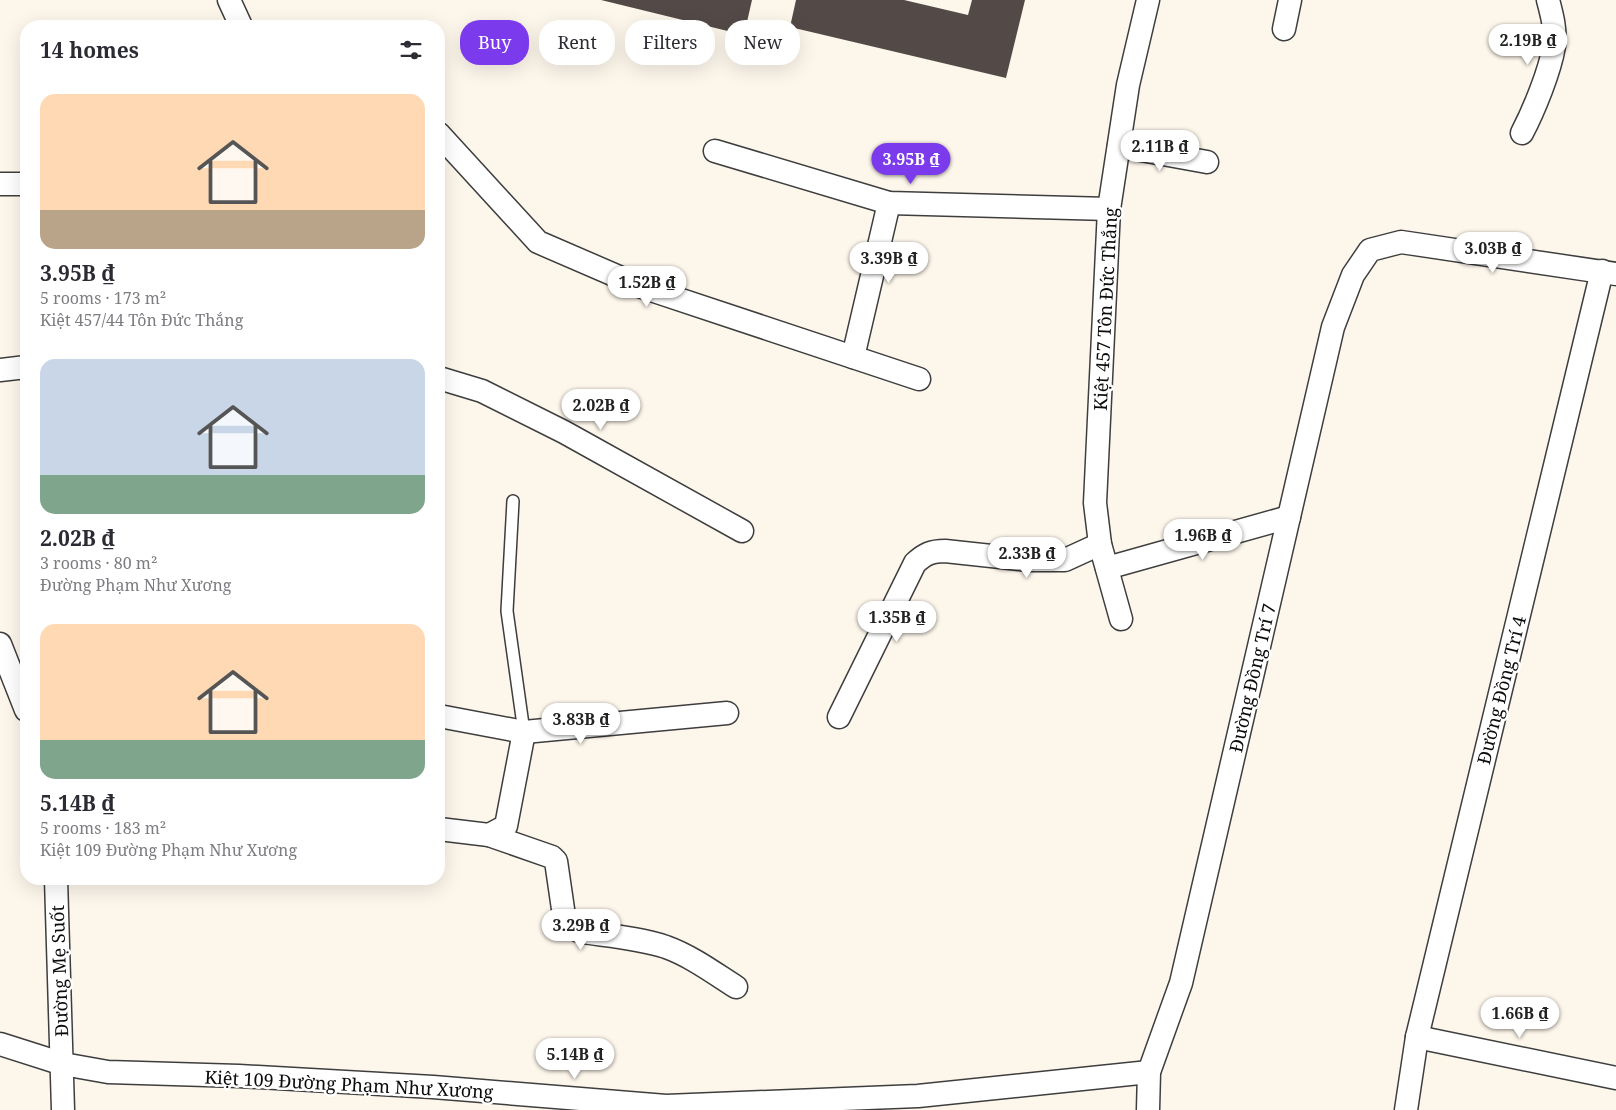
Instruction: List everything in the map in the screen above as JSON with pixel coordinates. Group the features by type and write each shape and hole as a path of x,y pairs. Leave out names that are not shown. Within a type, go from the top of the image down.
{"street":[{"path":"229,0 238,20"},
{"name":"Kiệt 457 Tôn Đức Thắng","path":"1121,619 1100,544 1095,503 1109,208 1128,85 1148,0"},
{"path":"1284,29 1290,0"},
{"path":"1522,133 1532,114 1554,46 1554,30 1548,0"},
{"path":"445,141 538,242 642,287 919,379"},
{"path":"1119,146 1207,162"},
{"path":"715,151 889,203 1109,208"},
{"path":"0,184 20,184"},
{"path":"853,357 889,203"},
{"name":"Đường Đồng Trí 7","path":"1148,1110 1149,1072 1181,983 1333,327 1353,275 1370,250 1401,242 1609,273"},
{"name":"Đường Đồng Trí 4","path":"1406,1110 1417,1037 1609,273"},
{"path":"0,370 20,368"},
{"path":"445,380 482,391 531,415 742,531"},
{"path":"1107,568 1289,518"},
{"path":"839,717 915,563 931,551 1029,560 1065,560 1100,544"},
{"path":"0,644 20,695"},
{"path":"445,717 524,732 727,713"},
{"path":"489,835 506,826 524,732"},
{"path":"445,831 489,835 552,857 556,861 564,916 568,924 575,929 582,932 643,941 667,947 690,958 736,987"},
{"name":"Đường Mẹ Suốt","path":"56,885 63,1110"},
{"path":"1417,1037 1616,1078"},
{"name":"Kiệt 109 Đường Phạm Như Xương","path":"0,1044 63,1071 240,1076 433,1087 672,1108 918,1096 958,1101 1149,1072"}],"lane":[{"path":"513,501 507,611 524,732"}],"building":[{"path":"601,0 752,0 747,20 725,20 725,30 715,28 715,20 683,20"},
{"path":"796,0 904,0 968,15 972,0 1025,0 1006,78 800,29 800,20 792,20"}]}
